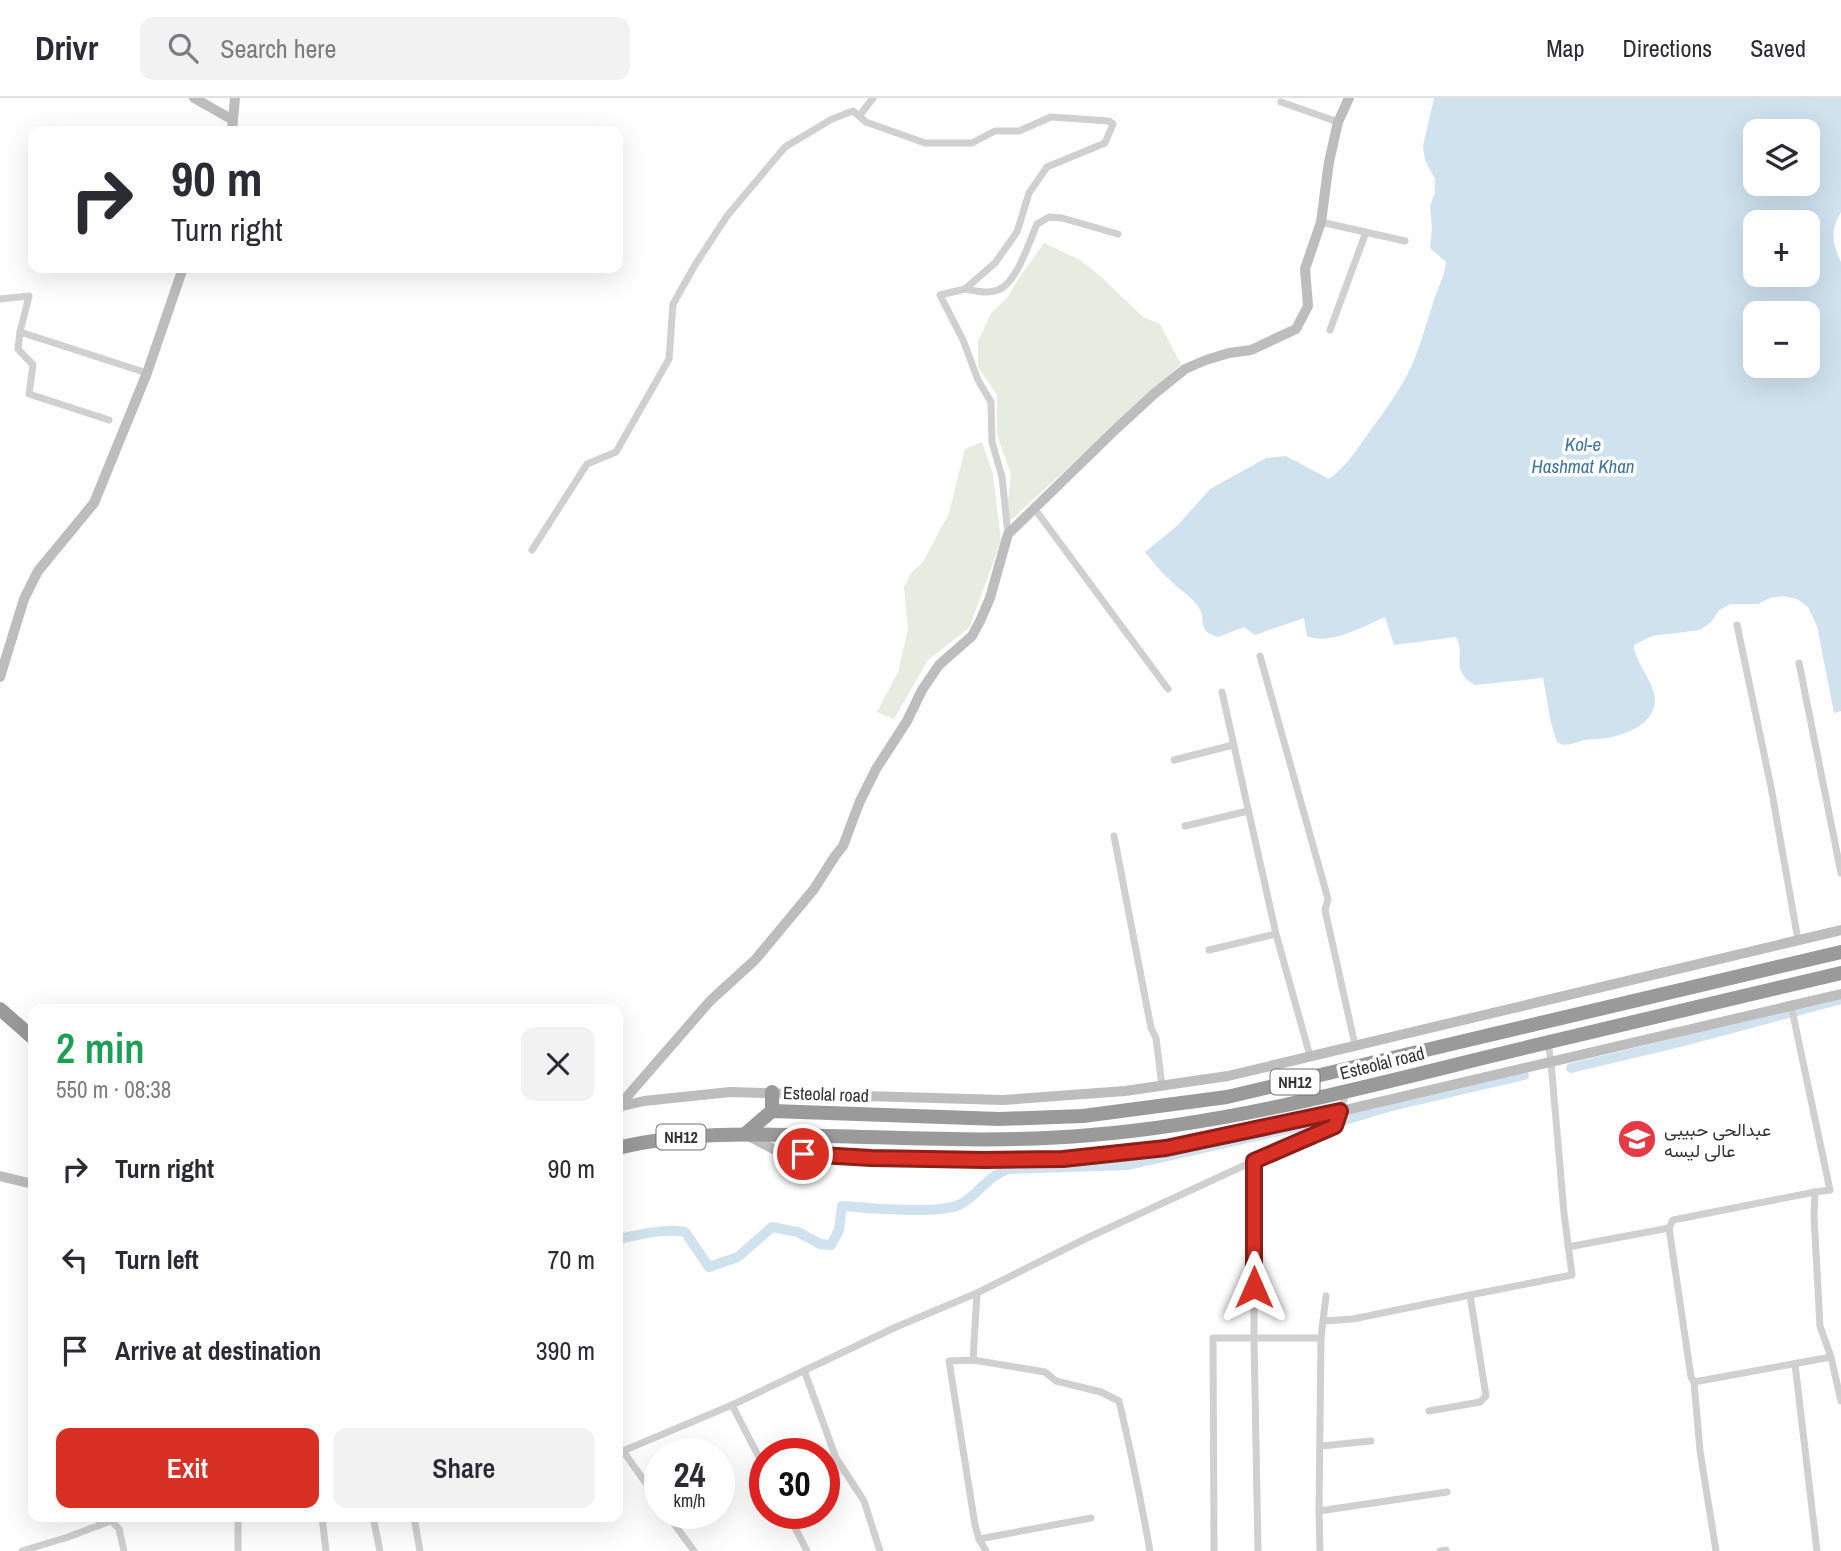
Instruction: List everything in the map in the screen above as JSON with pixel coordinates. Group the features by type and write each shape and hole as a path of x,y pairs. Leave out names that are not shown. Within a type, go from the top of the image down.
{"highway":[{"name":"Esteolal road","path":"745,1134 772,1111 1011,1118 1083,1116 1227,1097 1841,952"},
{"name":"Esteolal road","path":"745,1134 975,1140 1090,1135 1169,1126 1283,1106 1841,973"},
{"path":"0,1009 28,1034"},
{"path":"772,1092 772,1111"},
{"name":"NH12","path":"623,1147 683,1136 745,1134"}],"street":[{"path":"194,98 233,126"},
{"path":"233,126 235,98"},
{"path":"860,115 873,98"},
{"path":"1008,534 1126,420 1185,369 1206,359 1251,350 1296,329 1308,306 1305,269 1321,222 1329,162 1338,122 1349,98"},
{"path":"1281,102 1338,122"},
{"path":"532,550 587,464 616,452 669,359 673,304 727,216 785,147 832,119 853,111 866,122 925,143 972,143 995,131 1019,131 1051,117 1108,121 1113,124 1105,143 1047,167 1029,193 1017,232 995,263 965,289"},
{"path":"623,1101 710,1001 755,960 814,889 843,846 860,801 876,769 907,721 922,690 939,665 972,636 981,621 1008,534 1002,477 992,442 991,402 978,380 963,340 940,295 965,289 984,293 1000,289 1009,282 1037,224 1049,217 1062,218 1118,234"},
{"path":"1321,222 1405,241"},
{"path":"1330,330 1366,232"},
{"path":"0,677 23,599 38,571 94,503 147,373 181,273"},
{"path":"0,299 29,296 19,332 18,349 33,365 29,394 109,420"},
{"path":"19,332 147,373"},
{"path":"1034,508 1168,689"},
{"path":"1737,625 1771,787 1798,940"},
{"path":"1260,656 1328,900 1325,910 1355,1045"},
{"path":"1799,663 1841,873"},
{"path":"1222,692 1276,934 1310,1056"},
{"path":"1174,760 1233,746"},
{"path":"1185,826 1248,811"},
{"path":"1114,836 1151,1028 1156,1038 1162,1086"},
{"path":"623,1106 644,1101 730,1092 1003,1100 1162,1086 1228,1076 1841,930"},
{"path":"1209,950 1276,934"},
{"path":"745,1134 781,1153 871,1158 1063,1159 1166,1148 1792,1010 1841,994"},
{"path":"1716,1551 1700,1451 1694,1382 1691,1377 1669,1228 1673,1220 1830,1190 1792,1010"},
{"path":"1323,1321 1353,1319 1572,1275 1548,1042"},
{"path":"623,1451 732,1405 977,1293 1087,1238 1335,1126 1347,1091"},
{"path":"1254,1161 1258,1551"},
{"path":"0,1176 28,1183"},
{"path":"1815,1192 1821,1326 1841,1401"},
{"path":"1568,1247 1669,1228"},
{"path":"973,1360 977,1293"},
{"path":"1429,1411 1480,1402 1486,1396 1470,1295"},
{"path":"1320,1551 1321,1338 1326,1296"},
{"path":"1214,1551 1213,1338 1321,1338"},
{"path":"1694,1382 1831,1357"},
{"path":"986,1551 975,1525 949,1361 973,1360 1045,1372 1056,1381 1101,1392 1119,1401 1150,1551"},
{"path":"1795,1364 1817,1551"},
{"path":"804,1370 836,1458 864,1501 878,1550"},
{"path":"732,1405 749,1438"},
{"path":"1321,1446 1371,1441"},
{"path":"623,1456 644,1483"},
{"path":"1319,1511 1447,1492"},
{"path":"979,1539 1091,1518"},
{"path":"22,1551 105,1522"},
{"path":"114,1522 119,1529 124,1551"},
{"path":"238,1522 238,1551"},
{"path":"323,1522 326,1551"},
{"path":"374,1522 380,1551"},
{"path":"415,1522 420,1551"},
{"path":"678,1529 694,1551"},
{"path":"796,1529 807,1551"}],"shaded area":[{"path":"1044,243 1080,260 1143,317 1160,324 1181,364 1010,521 1008,501 1011,475 997,435 997,395 978,367 978,341 991,313 1007,298"},
{"path":"982,442 993,474 1001,541 969,628 928,660 894,719 877,712 898,672 908,629 904,587 911,573 923,562 949,513 965,449"}],"water":[{"name":"Kol-e Hashmat Khan","path":"1434,98 1841,98 1841,212 1835,225 1834,237 1841,262 1841,711 1834,713 1817,626 1808,607 1797,599 1783,596 1758,604 1731,604 1719,610 1711,622 1700,630 1652,636 1634,645 1636,656 1653,690 1655,700 1650,716 1621,735 1563,745 1557,742 1551,723 1543,678 1475,685 1460,668 1460,650 1456,637 1394,645 1385,617 1347,634 1326,639 1307,636 1304,618 1255,635 1244,627 1218,637 1204,629 1196,604 1145,552 1177,526 1210,489 1266,458 1286,456 1329,479 1349,460 1387,407 1415,357 1446,262 1430,248 1430,206 1435,193 1435,179 1425,160 1423,146"}],"waterway":[{"path":"1571,1068 1841,999"},
{"path":"1341,1121 1388,1107 1524,1075"},
{"path":"623,1238 660,1231 685,1232 709,1267 738,1257 772,1227 798,1232 820,1244 831,1245 839,1230 842,1206 903,1210 951,1207 961,1204 994,1176 1008,1169 1127,1165 1324,1121"}],"place":[{"name":"عبدالحی حبیبی عالی لیسه","path":"1637,1139"}],"route":[{"path":"803,1154 871,1158 1063,1159 1166,1148 1340,1111 1335,1126 1254,1161 1254,1287"}]}
